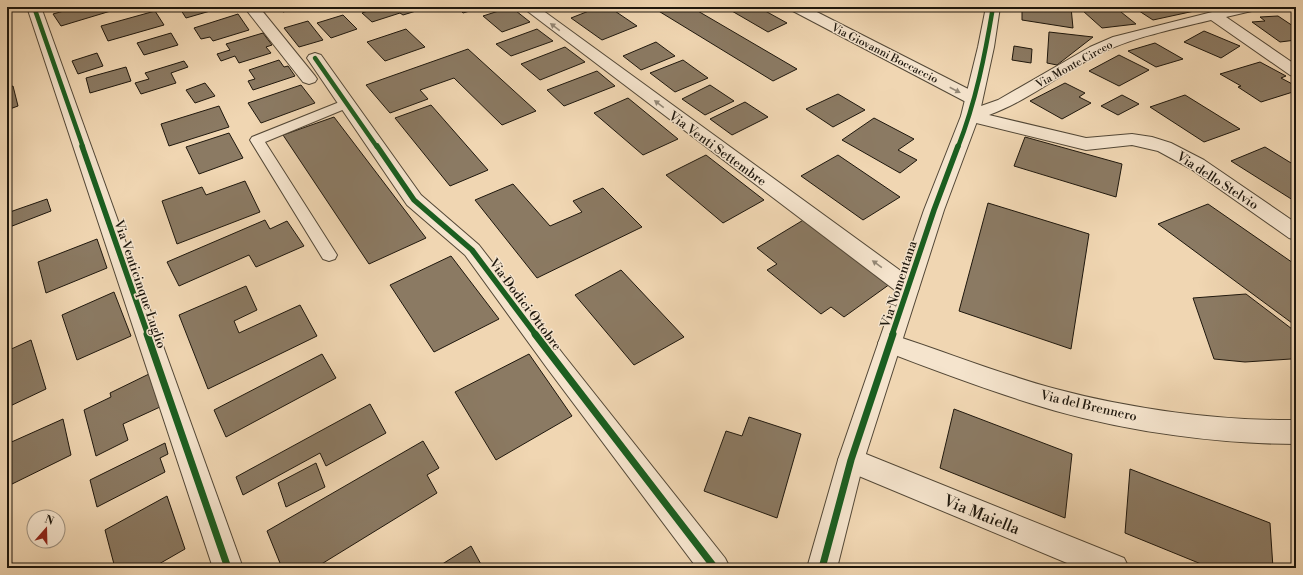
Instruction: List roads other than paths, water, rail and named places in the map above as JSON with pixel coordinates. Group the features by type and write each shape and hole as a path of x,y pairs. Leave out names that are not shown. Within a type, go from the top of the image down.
{"street":[{"name":"Via Venticinque Luglio","path":"34,7 228,568"},
{"path":"251,7 309,80"},
{"name":"Via Venti Settembre","path":"529,7 908,288"},
{"name":"Via Giovanni Boccaccio","path":"796,7 972,108"},
{"name":"Via Nomentana","path":"822,568 851,460 934,210 972,108 992,7"},
{"name":"Via Monte Circeo","path":"972,108 1004,104 1096,50 1118,40 1251,7"},
{"path":"1213,16 1296,72"},
{"name":"Via Dodici Ottobre","path":"315,58 414,200 472,250 560,368 715,568"},
{"name":"Via dello Stelvio","path":"972,108 1079,143 1098,145 1120,139 1129,139 1147,141 1164,146 1192,161 1296,233"},
{"name":"Via del Brennero","path":"890,343 968,372 1057,400 1168,422 1229,430 1296,432"},
{"name":"Via Maiella","path":"851,460 1114,568"}],"lane":[{"path":"329,255 257,140 347,103"}]}
